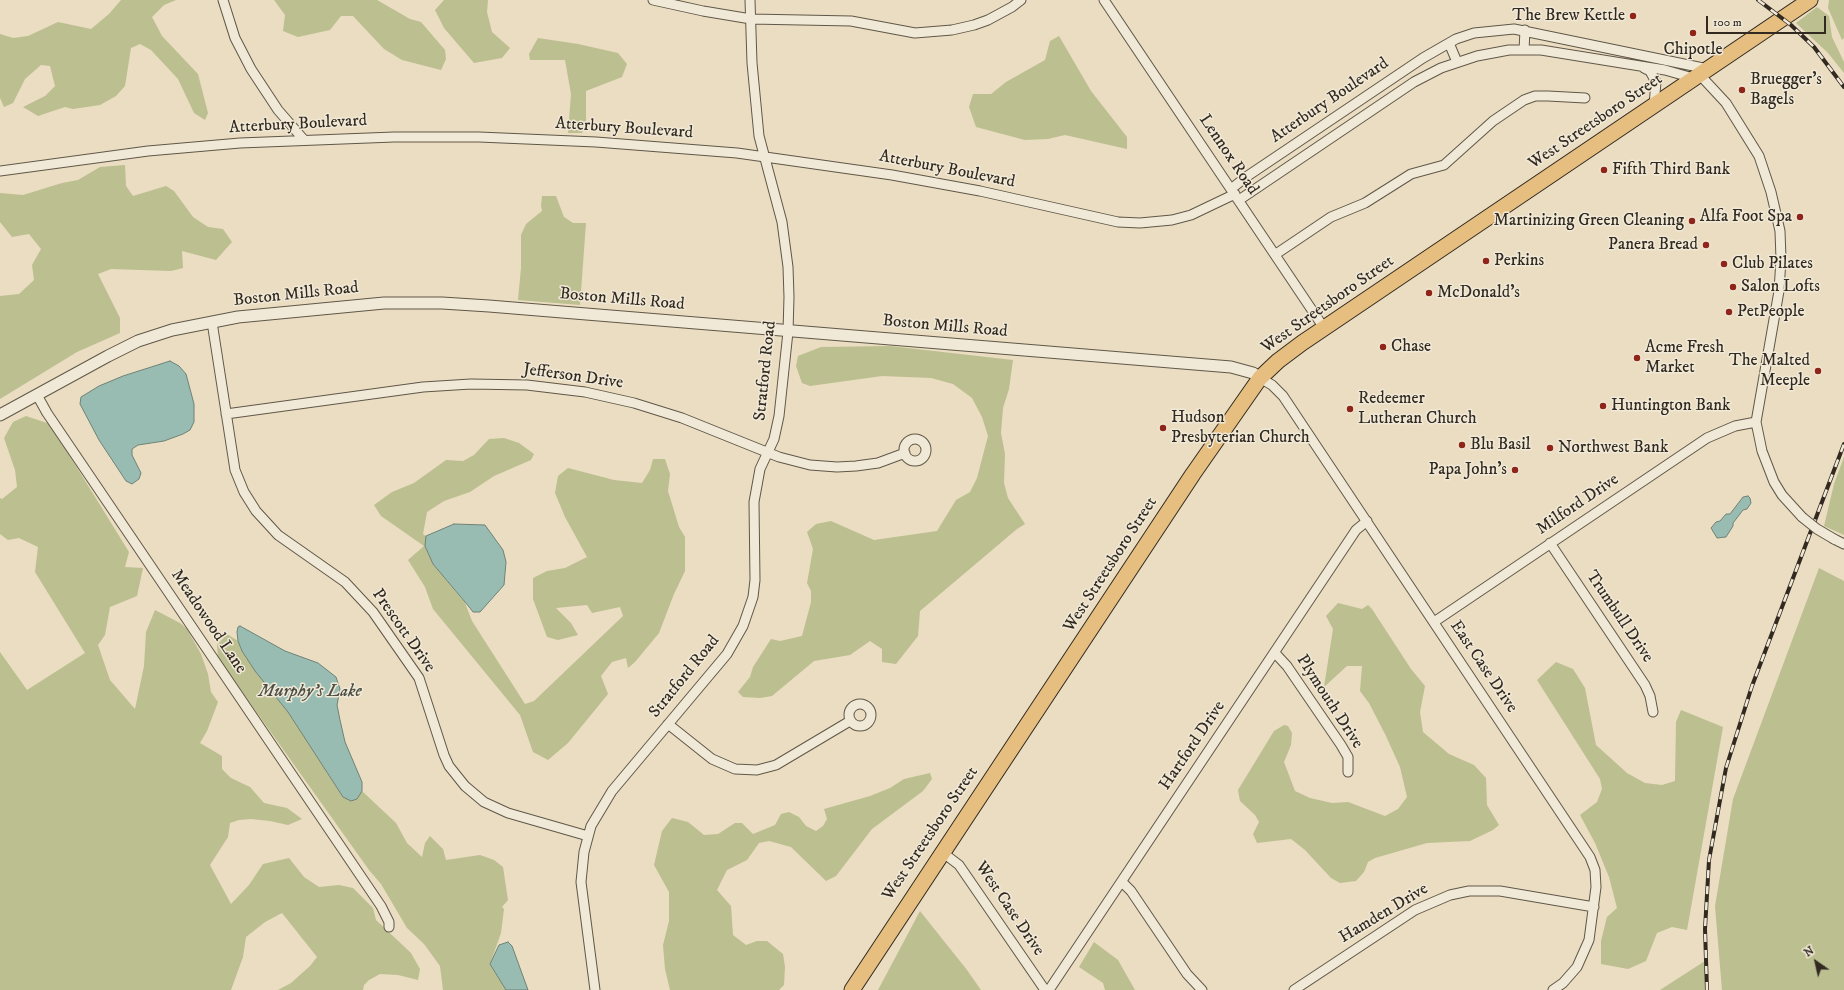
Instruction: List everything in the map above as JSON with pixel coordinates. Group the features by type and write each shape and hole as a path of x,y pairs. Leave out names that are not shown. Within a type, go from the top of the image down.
{"main road":[{"name":"West Streetsboro Street","path":"852,990 942,852 1097,622 1193,474 1260,378 1278,361 1324,328 1810,0"}],"street":[{"path":"224,0 235,38 251,69 278,110 304,140"},
{"path":"653,0 703,12 751,18 851,21 902,32 934,32 952,30 988,20 1012,7 1021,0"},
{"name":"Stratford Road","path":"588,836 598,811 612,791 727,654 737,638 748,613 755,580 754,502 760,469 777,429 779,416 788,332 788,274 782,222 759,136 754,90 750,0"},
{"name":"Lennox Road","path":"1104,0 1276,254 1324,328"},
{"name":"Atterbury Boulevard","path":"1235,194 1246,177 1423,58 1449,43 1479,32 1514,29 1525,30 1700,74"},
{"path":"1524,50 1525,30"},
{"path":"1449,43 1457,62"},
{"name":"Atterbury Boulevard","path":"0,171 148,151 304,140 394,137 479,137 639,145 765,157 870,172 980,191 1118,222 1154,222 1185,216 1210,207 1235,194 1414,82 1457,62 1492,52 1524,50 1557,52 1643,68 1700,74"},
{"path":"1643,68 1650,71 1657,88 1654,105"},
{"path":"1700,74 1726,102 1758,156 1771,192 1780,231 1781,259 1779,291 1756,422 1762,451 1774,482 1782,495 1802,517 1817,529 1844,544"},
{"path":"1276,254 1331,217 1365,203 1411,174 1447,163 1492,121 1524,100 1535,96 1585,98"},
{"name":"Boston Mills Road","path":"0,415 138,341 188,326 238,317 342,307 420,302 489,306 788,332 1231,367 1253,373 1260,378"},
{"name":"Prescott Drive","path":"212,322 235,470 244,492 256,511 278,535 345,582 373,612 419,678 444,755 453,771 465,786 484,802 508,813 588,836"},
{"name":"East Case Drive","path":"1260,378 1272,385 1283,396 1590,857 1595,870 1596,887 1589,940 1583,955 1570,975 1553,990"},
{"name":"Jefferson Drive","path":"226,414 423,387 471,384 538,386 604,396 659,410 767,452 810,465 837,467 878,463 905,453"},
{"name":"Meadowood Lane","path":"37,395 47,413 381,906 389,922 389,927"},
{"name":"Milford Drive","path":"1434,622 1550,542 1706,438 1735,426 1756,422"},
{"name":"Hartford Drive","path":"1049,990 1356,530 1367,521"},
{"name":"Trumbull Drive","path":"1550,542 1645,685 1652,703 1653,712"},
{"name":"Plymouth Drive","path":"1275,653 1287,666 1341,745 1348,757 1348,772"},
{"path":"668,724 707,756 720,763 735,769 757,770 776,765 850,721"},
{"path":"588,836 580,882 595,990"},
{"name":"West Case Drive","path":"942,852 954,860 963,869 1045,990"},
{"path":"1122,882 1131,891 1187,974 1202,990"},
{"name":"Hamden Drive","path":"1294,990 1415,910 1450,895 1468,891 1500,891 1594,907"}],"green space":[{"path":"121,0 176,0 164,5 152,17 162,36 198,74 208,113 205,120 194,113 178,79 151,50 140,44 131,48 125,86 116,96 100,105 73,109 65,107 38,116 23,107 45,96 55,86 50,66 41,65 25,79 13,103 4,107 0,98 0,34 13,38 28,36 58,22 91,29 109,14"},
{"path":"274,0 377,0 410,19 421,22 445,50 446,59 441,70 402,60 384,49 353,16 341,16 330,30 298,37 283,31 285,15"},
{"path":"444,0 488,0 487,12 492,32 510,48 502,58 474,63 444,28 435,10"},
{"path":"1829,0 1844,0 1844,38 1842,40 1828,8"},
{"path":"1817,7 1829,16 1832,37 1844,62 1844,73 1828,53 1796,23"},
{"path":"1059,36 1091,91 1127,137 1127,149 1065,135 1048,139 1025,140 976,127 969,107 973,94 991,94 1006,82 1045,60 1050,41"},
{"path":"538,38 578,44 618,53 627,64 622,77 586,91 586,120 582,133 568,133 571,94 565,60 530,60 529,54"},
{"path":"125,165 126,186 133,196 166,186 174,191 193,217 208,227 223,229 232,242 216,260 182,251 183,268 171,271 111,269 98,274 120,318 120,333 77,352 0,399 0,296 19,294 34,280 32,265 41,249 29,234 12,237 0,222 0,193 23,195 62,183 78,180 100,167"},
{"path":"542,196 556,196 564,217 573,223 586,223 580,305 518,300 521,268 521,235 526,224 542,211"},
{"path":"890,346 1013,360 1009,389 1003,408 1001,433 1005,454 1004,483 1008,498 1025,524 1017,529 920,611 918,636 896,664 882,662 882,649 870,641 850,655 814,661 772,696 760,698 743,697 738,692 750,677 753,667 771,639 780,641 802,636 811,602 811,591 807,583 813,549 807,532 816,524 831,521 874,540 937,531 956,500 970,492 977,478 988,436 982,417 972,398 953,384 931,378 882,376 810,386 802,383 796,366 798,356 821,347"},
{"path":"26,416 50,424 129,552 125,567 143,568 137,596 110,607 105,635 98,645 110,680 135,709 144,666 146,632 155,610 180,623 187,629 201,654 208,674 211,692 218,702 207,731 200,743 222,756 222,769 231,778 250,787 264,803 287,808 302,819 288,825 251,819 239,820 230,823 228,837 210,865 231,904 249,885 263,864 289,858 304,877 319,887 339,885 353,888 373,908 376,920 411,953 420,969 418,980 398,975 380,974 369,980 364,985 363,990 278,990 291,983 310,966 317,957 282,913 265,922 246,937 243,957 231,990 0,990 0,652 27,690 85,653 35,572 38,547 19,538 8,540 0,534 0,498 2,499 17,487 15,470 4,438 13,422"},
{"path":"504,438 519,443 534,454 531,460 494,476 470,492 444,501 427,512 423,534 426,536 425,546 433,564 465,603 472,621 525,704 534,701 623,616 620,607 592,613 587,605 556,608 571,623 578,635 558,640 547,637 533,599 533,578 547,571 565,568 587,557 565,517 555,493 558,476 568,468 614,480 642,483 650,470 653,459 665,459 670,474 668,491 679,527 685,537 685,571 674,594 659,633 635,662 628,668 626,658 612,662 601,676 608,694 568,743 548,760 533,752 520,715 433,609 425,587 408,560 424,546 381,516 374,505 392,492 414,483 446,460 463,461 474,455 489,439"},
{"path":"1844,457 1844,535 1824,526 1834,484"},
{"path":"1819,568 1844,581 1844,990 1722,990 1715,906 1733,799"},
{"path":"1338,603 1362,609 1368,605 1372,609 1411,669 1425,686 1420,712 1423,732 1449,754 1474,765 1486,778 1487,805 1499,825 1493,830 1470,841 1427,843 1375,858 1368,862 1364,872 1356,881 1340,883 1331,878 1305,850 1291,839 1257,843 1253,834 1259,822 1255,815 1240,801 1238,790 1274,731 1284,725 1288,726 1292,733 1291,745 1284,762 1295,791 1310,798 1332,803 1348,802 1385,816 1398,809 1407,797 1400,767 1369,703 1360,691 1362,666 1347,666 1324,687 1333,629 1326,616"},
{"path":"227,634 238,641 242,651 255,671 288,712 343,797 357,799 362,791 396,823 407,843 422,857 425,843 430,836 443,849 446,860 480,855 494,860 503,867 508,900 502,907 504,909 501,933 490,964 506,990 443,990 440,966 424,944 407,928 381,884 369,870 218,658 217,645"},
{"path":"1556,662 1573,669 1585,688 1596,745 1627,773 1645,783 1662,785 1675,781 1676,722 1681,710 1723,727 1687,930 1672,927 1657,933 1646,961 1628,969 1601,964 1601,941 1607,917 1617,908 1609,877 1595,843 1580,815 1597,802 1602,789 1600,779 1537,680"},
{"path":"930,773 932,779 923,791 872,829 836,876 826,881 791,847 769,841 759,843 747,860 727,870 717,890 731,906 733,935 746,945 757,941 767,941 783,954 785,967 784,985 779,990 670,990 665,969 663,945 669,921 669,892 654,865 662,831 672,818 688,822 704,835 718,834 735,823 742,823 753,834 775,825 781,814 789,812 799,817 806,826 816,831 823,826 827,819 824,809 870,796 890,788 904,779"},
{"path":"920,911 967,970 981,990 878,990"},
{"path":"1094,942 1118,960 1135,990 1105,990 1103,983 1079,967"},
{"path":"1705,961 1707,990 1660,990"}],"water":[{"path":"170,361 179,366 186,374 194,404 194,422 190,430 183,434 164,441 138,445 132,449 132,455 141,473 139,479 132,484 126,481 99,440 80,404 81,397 99,386 123,376"},
{"path":"1748,496 1751,503 1747,509 1743,510 1733,523 1733,526 1726,537 1717,538 1711,528 1726,514 1730,514 1743,497"},
{"path":"454,524 485,525 503,550 506,562 504,585 480,612 473,612 433,564 425,546 426,536"},
{"name":"Murphy's Lake","path":"240,626 285,651 318,663 336,677 340,689 337,705 345,742 362,782 362,791 357,799 351,801 343,797 288,712 255,671 242,651 238,641 237,632 238,627"},
{"path":"508,942 512,946 528,990 506,990 490,964 499,945"}],"railway":[{"path":"1758,0 1791,25 1814,47 1844,87"},
{"path":"1707,990 1705,929 1709,860 1726,768 1752,686 1844,444"}],"place":[{"name":"The Brew Kettle","path":"1633,16"},
{"name":"Chipotle","path":"1693,33"},
{"name":"Bruegger's Bagels","path":"1742,90"},
{"name":"Fifth Third Bank","path":"1604,170"},
{"name":"Alfa Foot Spa","path":"1800,217"},
{"name":"Martinizing Green Cleaning","path":"1692,221"},
{"name":"Panera Bread","path":"1706,245"},
{"name":"Perkins","path":"1486,261"},
{"name":"Club Pilates","path":"1724,264"},
{"name":"Salon Lofts","path":"1733,287"},
{"name":"McDonald's","path":"1429,293"},
{"name":"PetPeople","path":"1729,312"},
{"name":"Chase","path":"1383,347"},
{"name":"Acme Fresh Market","path":"1637,358"},
{"name":"The Malted Meeple","path":"1818,371"},
{"name":"Huntington Bank","path":"1603,406"},
{"name":"Redeemer Lutheran Church","path":"1350,409"},
{"name":"Hudson Presbyterian Church","path":"1163,428"},
{"name":"Blu Basil","path":"1462,445"},
{"name":"Northwest Bank","path":"1550,448"},
{"name":"Papa John's","path":"1515,470"}]}
